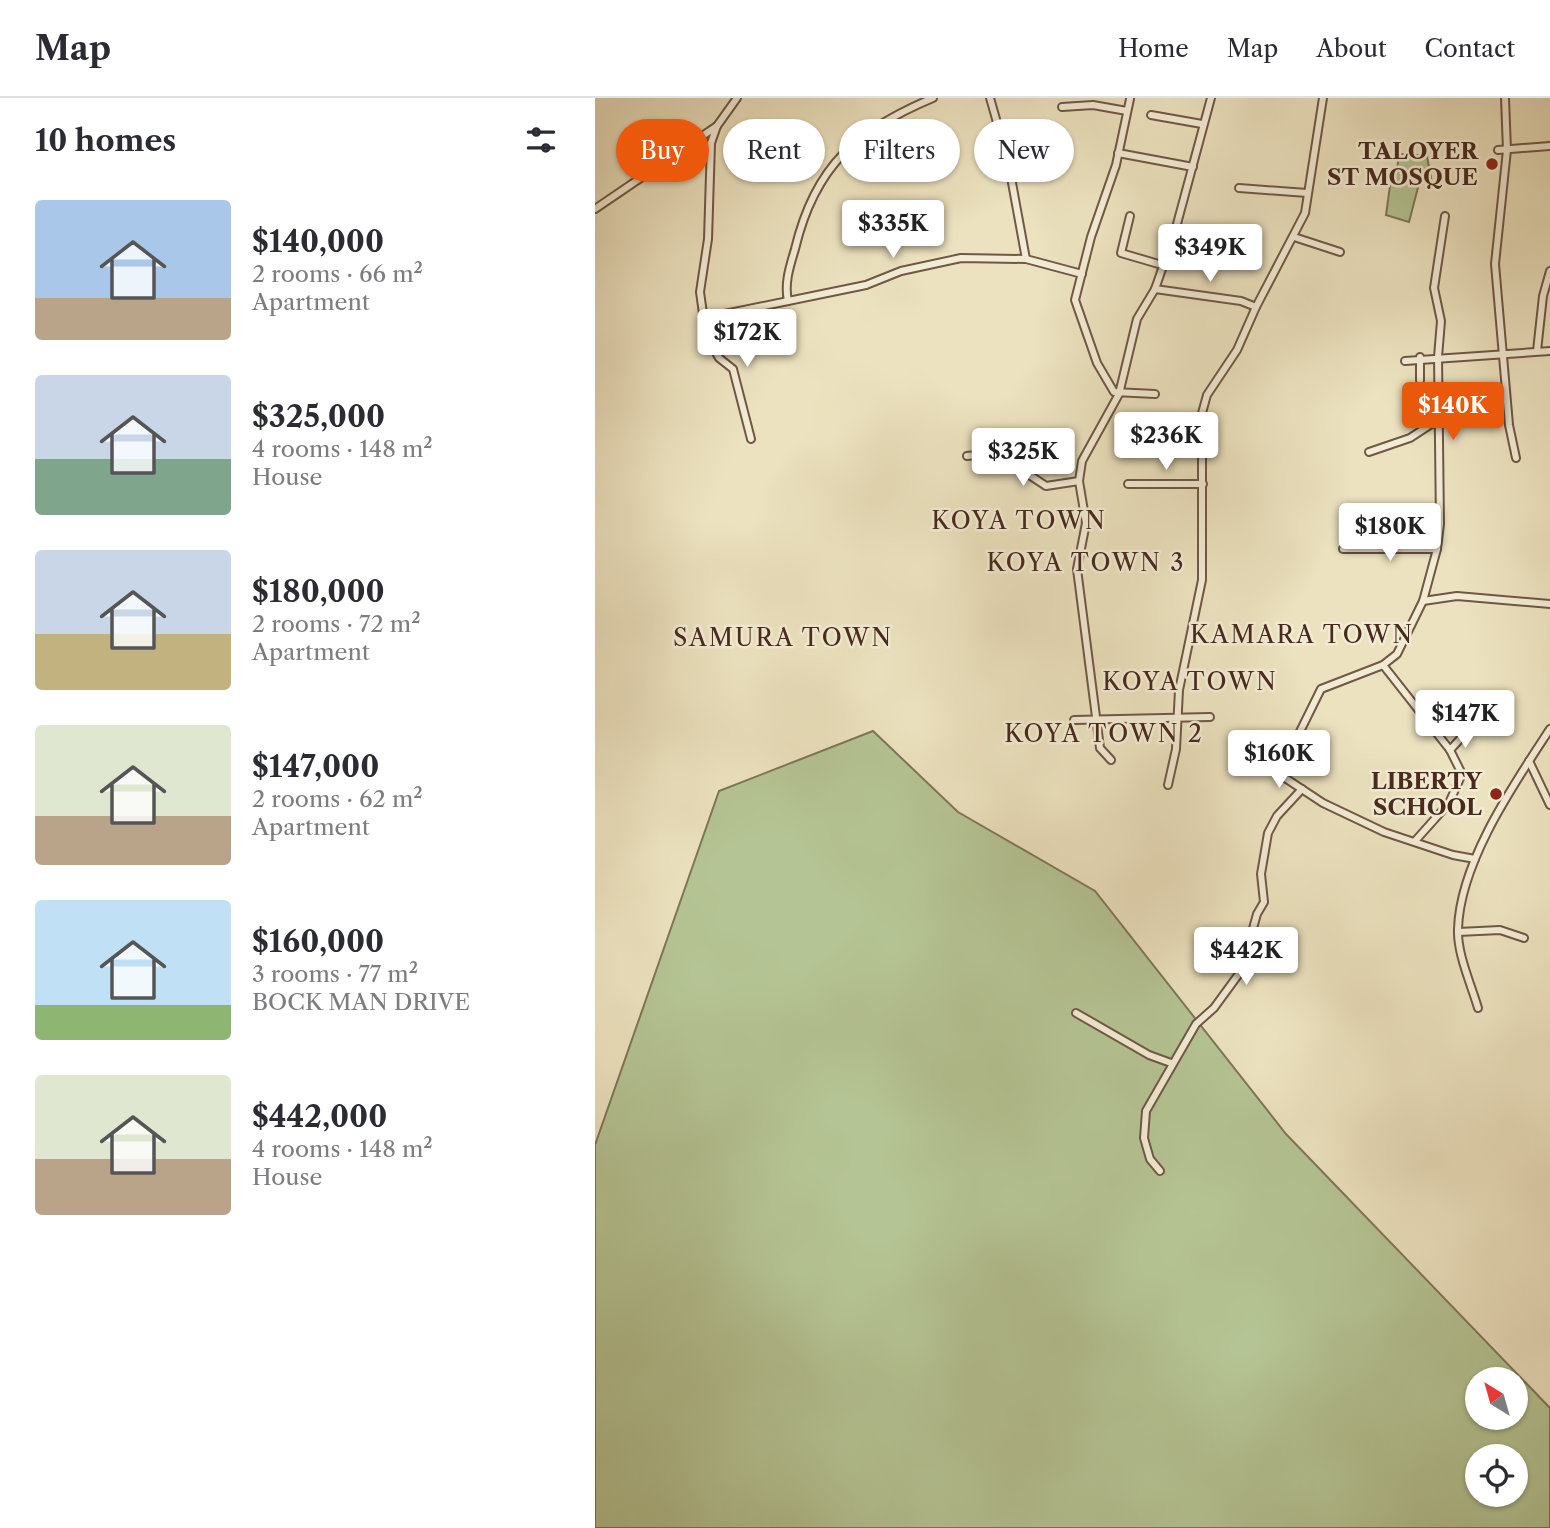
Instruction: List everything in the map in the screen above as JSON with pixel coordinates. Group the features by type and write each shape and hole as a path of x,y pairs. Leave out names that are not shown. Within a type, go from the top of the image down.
{"street":[{"path":"595,209 717,125 737,98"},
{"path":"788,301 787,280 798,236 826,172 861,137 885,118 933,98"},
{"path":"990,98 1008,160 1026,259"},
{"path":"1111,760 1100,748 1077,569 1086,523 1079,481 1082,461 1119,394 1137,319 1155,289 1174,235 1211,98"},
{"path":"1168,785 1202,580 1202,413 1207,395 1237,350 1305,213 1323,98"},
{"path":"1505,98 1507,150 1495,264 1509,425 1516,458"},
{"path":"1119,394 1097,363 1075,300 1118,153 1130,99"},
{"path":"1062,107 1093,105 1128,111"},
{"path":"1151,115 1202,124"},
{"path":"717,125 708,161 711,200 700,292 706,335 719,358 733,369 751,439"},
{"path":"1498,150 1550,146"},
{"path":"1118,153 1193,167"},
{"path":"1238,188 1307,193"},
{"path":"1130,216 1121,253 1162,265"},
{"path":"1445,216 1434,288 1441,321 1438,357 1440,524 1437,549 1423,601 1397,654 1383,666 1321,689 1279,775 1384,832 1416,840 1453,855 1475,859"},
{"path":"1294,237 1341,252"},
{"path":"705,318 866,285 901,271 961,258 1026,259 1081,274"},
{"path":"1537,351 1543,296 1550,271"},
{"path":"1155,289 1241,301 1256,307"},
{"path":"1405,361 1503,352 1550,351"},
{"path":"1420,358 1420,380"},
{"path":"1119,394 1154,394"},
{"path":"1369,452 1410,438 1440,419"},
{"path":"967,456 996,453 1046,486 1079,481"},
{"path":"1128,484 1203,484"},
{"path":"1343,549 1437,549"},
{"path":"1423,601 1457,596 1550,604"},
{"path":"1383,666 1450,750 1462,774 1449,803 1416,840"},
{"path":"1450,750 1473,725 1499,704"},
{"path":"1074,720 1210,717"},
{"path":"1478,1008 1458,932 1475,859 1529,761 1550,729"},
{"path":"1529,761 1550,805"},
{"path":"1160,1171 1150,1159 1144,1138 1146,1111 1171,1063 1196,1024 1214,1008 1241,971 1257,914 1264,902 1261,874 1268,833 1277,816 1302,789"},
{"path":"1458,932 1500,930 1524,938"},
{"path":"1076,1013 1149,1055 1171,1063"}],"green space":[{"path":"1399,154 1427,156 1431,178 1421,176 1409,222 1386,215 1392,171 1397,170"},
{"path":"873,731 958,812 1095,891 1286,1134 1510,1367 1465,1367 1465,1430 1528,1430 1528,1385 1550,1408 1550,1528 595,1528 595,1145 719,791"}],"place":[{"name":"TALOYER ST MOSQUE","path":"1492,164"},
{"name":"LIBERTY SCHOOL","path":"1496,794"}],"district":[{"name":"KOYA TOWN","path":"1019,520"},
{"name":"KOYA TOWN 3","path":"1086,562"},
{"name":"KAMARA TOWN","path":"1302,634"},
{"name":"SAMURA TOWN","path":"783,637"},
{"name":"KOYA TOWN","path":"1190,681"},
{"name":"KOYA TOWN 2","path":"1104,733"}]}
